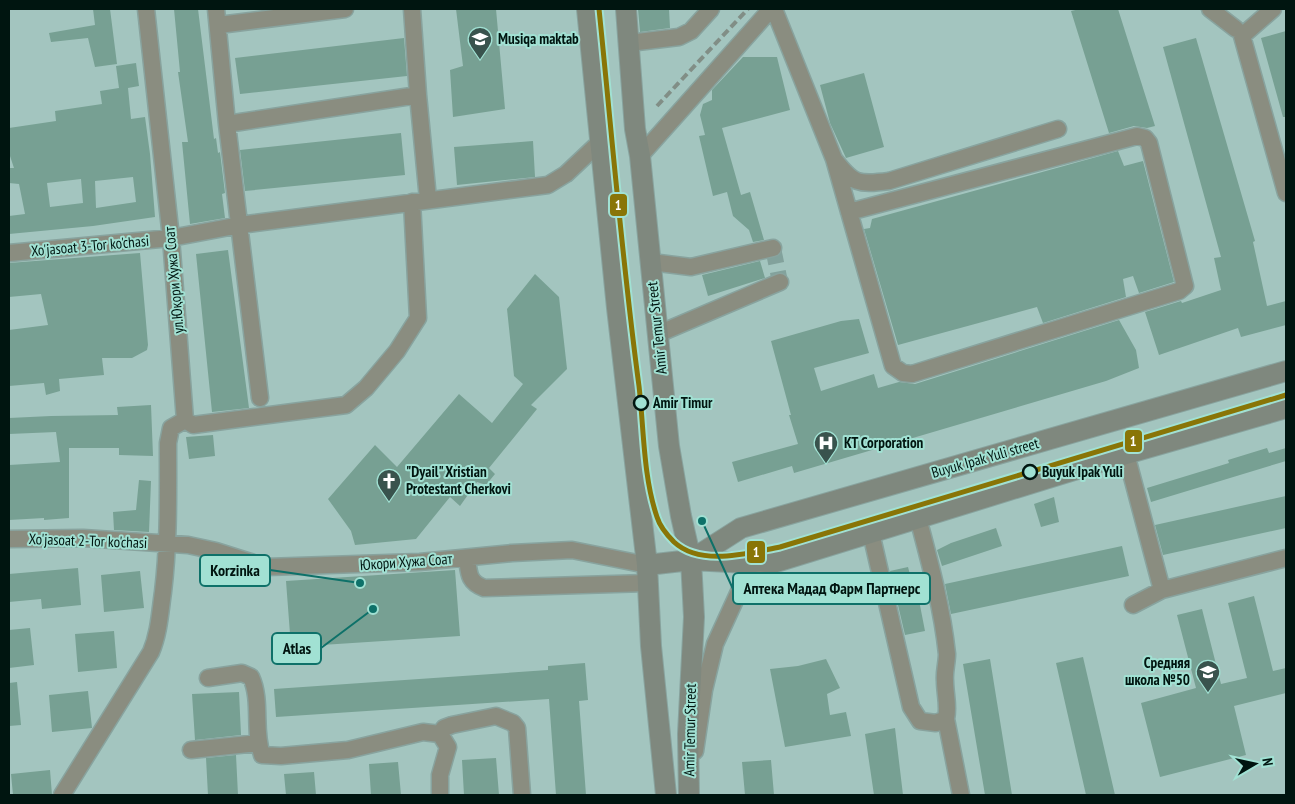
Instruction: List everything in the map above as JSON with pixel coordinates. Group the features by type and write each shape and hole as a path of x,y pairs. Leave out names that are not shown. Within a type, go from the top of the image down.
{"main road":[{"name":"Amir Temur Street","path":"588,9 617,308 647,574 651,646 666,795"},
{"name":"Amir Temur Street","path":"626,9 635,129 640,156 669,446 681,516 692,560 694,618 688,734 689,795"},
{"name":"Buyuk Ipak Yuli street","path":"647,574 692,560 741,528 1286,371"},
{"name":"Buyuk Ipak Yuli street","path":"692,560 748,563 760,560 773,563 1126,454 1286,408"}],"street":[{"name":"ул.Юқори Хужа Соат","path":"146,9 171,238 185,420"},
{"path":"260,398 226,124 218,17 345,9"},
{"path":"62,795 151,652 156,639 167,544 168,443 171,428 185,420 193,425 346,404 366,388 398,351 418,318 420,200 418,96 412,9"},
{"path":"629,43 679,37 691,31 711,9"},
{"path":"640,156 772,9 834,159 849,212 893,366 903,373 912,374 1152,300 1179,291 1185,286 1149,143 1145,138 1138,136 849,212"},
{"path":"1210,9 1236,29"},
{"path":"1273,9 1242,36 1286,193"},
{"path":"226,124 418,96"},
{"path":"834,159 847,176 866,184 889,181 1058,129"},
{"name":"Xo'jasoat 3-Tor ko'chasi","path":"9,253 171,238 240,225 420,200 548,185 566,174 600,142"},
{"path":"651,262 691,267 773,248"},
{"path":"658,334 780,282"},
{"path":"1126,454 1162,590"},
{"path":"918,518 935,580 943,622 947,657 944,678 948,710 946,719 961,795"},
{"path":"871,533 911,707 920,721 936,723 946,719"},
{"name":"Xo'jasoat 2-Tor ko'chasi","path":"9,539 83,538 167,544"},
{"name":"Юкори Хужа Соат","path":"167,544 188,545 216,551 266,567 420,562 512,553 572,550 647,574"},
{"path":"467,558 470,578 475,584 484,588 647,574"},
{"path":"1133,605 1162,590 1286,558"},
{"path":"696,795 694,762 704,690 715,644 742,585 756,572 773,563"},
{"path":"208,678 242,673 251,677 256,687 258,743 262,755 281,756 348,750 423,732 440,734"},
{"path":"440,734 444,728 452,725 496,716 514,723 517,728 522,795"},
{"path":"440,734 448,747 440,775 440,795"},
{"path":"191,750 258,743"}],"building":[{"path":"93,9 110,9 117,64 95,67 88,38 51,42 49,33 95,25"},
{"path":"174,9 198,9 214,139 216,138 218,153 220,152 225,193 222,194 225,218 190,224 182,142 188,142 178,72 180,72"},
{"path":"456,9 496,9 505,109 453,117 450,70 463,66"},
{"path":"638,9 669,9 670,28 640,32"},
{"path":"1080,9 1118,9 1155,126 1147,128 1134,126 1109,133 1071,11"},
{"path":"1286,31 1286,117 1283,117 1261,38"},
{"path":"404,38 407,76 240,94 235,58"},
{"path":"1196,38 1255,241 1253,242 1267,306 1286,301 1286,325 1241,337 1238,328 1159,355 1145,312 1181,301 1182,303 1221,290 1214,258 1221,257 1163,47"},
{"path":"743,57 777,57 790,110 722,128 741,195 750,192 764,240 753,242 749,230 733,216 727,192 713,196 699,136 705,135 700,115 703,104 712,100 712,90"},
{"path":"136,63 139,86 128,88 131,119 145,117 155,217 93,226 9,234 9,216 25,214 19,184 9,183 9,168 14,168 9,153 9,128 56,121 55,111 102,104 100,91 119,88 116,66","holes":["133,177 136,202 96,208 95,181","81,179 83,203 50,207 47,183"]},
{"path":"864,73 884,147 846,158 830,123 820,85"},
{"path":"401,133 405,175 245,191 240,150"},
{"path":"533,141 535,177 457,185 454,147"},
{"path":"1118,151 1124,166 1143,161 1174,282 1139,293 1133,276 1123,279 1126,297 1043,323 1037,307 898,345 864,229 870,228 872,219"},
{"path":"228,250 249,408 212,412 196,254"},
{"path":"140,253 147,350 132,358 102,358 104,375 59,379 60,391 46,395 44,383 9,386 9,330 48,325 41,294 9,297 9,263"},
{"path":"760,261 765,278 708,296 702,275"},
{"path":"535,274 559,297 567,369 531,405 537,409 489,468 495,474 486,485 477,482 460,506 450,497 416,539 355,545 351,531 328,499 375,445 397,467 459,394 492,423 523,384 514,376 507,309"},
{"path":"859,319 869,353 814,368 821,391 874,374 878,388 899,382 915,384 1119,320 1136,350 1139,368 1106,381 794,473 792,466 738,482 732,462 798,444 771,341 841,321"},
{"path":"151,405 153,456 119,455 119,448 69,448 69,518 9,520 9,465 60,462 56,432 9,434 9,418 118,415 117,407"},
{"path":"213,435 215,456 189,459 186,437"},
{"path":"1267,448 1269,453 1286,448 1286,461 1151,502 1147,488 1229,463 1228,460"},
{"path":"139,480 151,481 149,532 114,530 113,512 136,510"},
{"path":"1286,496 1286,528 1163,555 1155,525"},
{"path":"1054,497 1059,522 1041,527 1034,504"},
{"path":"996,528 1002,546 942,566 937,550 951,543"},
{"path":"1122,546 1129,576 951,614 945,584"},
{"path":"908,567 914,590 917,590 925,631 905,635 890,571"},
{"path":"78,568 81,605 42,609 41,599 9,602 9,574"},
{"path":"455,570 460,636 291,647 286,581"},
{"path":"140,571 144,608 104,612 101,575"},
{"path":"1254,596 1273,671 1286,668 1286,693 1234,706 1246,755 1160,777 1141,703 1196,688 1177,615 1202,609 1221,684 1247,678 1228,603"},
{"path":"30,628 34,665 9,668 9,630"},
{"path":"114,631 117,668 78,672 75,634"},
{"path":"1083,657 1115,795 1086,795 1056,663"},
{"path":"826,659 840,688 827,694 830,715 846,712 851,736 785,747 770,669 798,666"},
{"path":"990,659 1012,795 985,795 963,664"},
{"path":"585,663 588,700 579,701 586,795 556,795 549,699 276,717 274,689 548,670 548,666"},
{"path":"17,682 21,725 9,726 9,683"},
{"path":"88,691 92,728 52,732 49,695"},
{"path":"239,692 241,735 195,740 192,694"},
{"path":"895,728 903,795 874,795 865,734"},
{"path":"236,755 238,795 208,795 206,758"},
{"path":"496,758 499,795 464,795 462,760"},
{"path":"771,760 774,795 745,795 742,762"},
{"path":"398,762 401,795 371,795 369,764"},
{"path":"50,770 52,795 13,795 11,774"},
{"path":"314,772 316,795 286,795 284,774"}],"tunnel":[{"path":"773,248 780,282"}],"railway":[{"path":"657,106 748,9"}],"transit line":[{"name":"1","path":"599,9 622,245 649,485 660,524 666,534 685,550 697,554 725,556 780,547 1286,395"}],"place":[{"name":"Musiqa maktab","path":"480,60"},
{"name":"Amir Timur","path":"641,403"},
{"name":"KT Corporation","path":"826,464"},
{"name":"Buyuk Ipak Yuli","path":"1030,472"},
{"name":"\"Dyail\" Xristian Protestant Cherkovi","path":"389,502"},
{"name":"Аптека Мадад Фарм Партнерс","path":"702,521"},
{"name":"Korzinka","path":"360,583"},
{"name":"Atlas","path":"373,609"},
{"name":"Средняя школа №50","path":"1208,693"}]}
